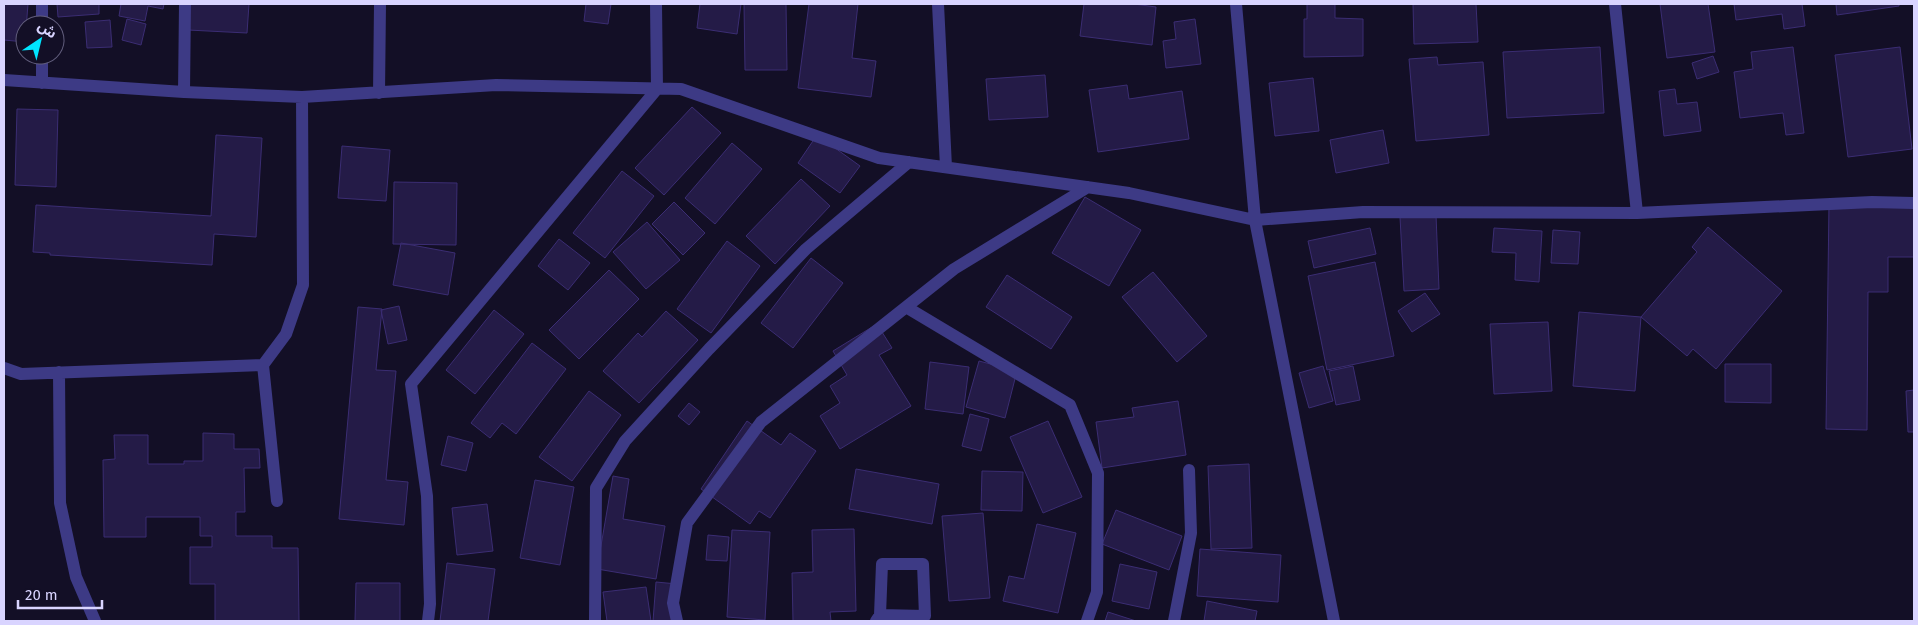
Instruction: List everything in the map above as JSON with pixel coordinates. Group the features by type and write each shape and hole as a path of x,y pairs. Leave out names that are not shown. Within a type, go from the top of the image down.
{"street":[{"path":"184,4 184,92"},
{"path":"379,93 380,4"},
{"path":"428,621 430,604 427,496 411,384 657,89 656,4"},
{"path":"938,4 946,168"},
{"path":"1236,4 1255,220 1334,621"},
{"path":"1616,4 1636,213"},
{"path":"42,65 42,83"},
{"path":"4,80 184,92 302,97 496,85 681,89 879,158 1129,193 1255,220 1363,212 1636,213 1872,202 1914,203"},
{"path":"277,501 263,365 286,334 303,285 302,97"},
{"path":"596,621 596,488 625,441 709,349 806,249 909,162"},
{"path":"677,621 673,603 687,523 761,422 954,269 1088,187"},
{"path":"906,307 1070,405 1098,473 1097,592 1087,621"},
{"path":"4,368 21,374 263,365"},
{"path":"59,372 60,503 76,576 94,621"},
{"path":"1174,621 1191,534 1188,470"},
{"path":"882,564 923,564 925,616 878,618 882,564"}],"building":[{"path":"4,4 28,4 27,15 15,15 15,41 4,40"},
{"path":"57,4 99,4 99,14 65,16 58,15"},
{"path":"121,4 164,4 163,9 148,6 145,21 119,16"},
{"path":"190,4 249,4 247,33 188,30"},
{"path":"586,4 611,4 608,24 584,21"},
{"path":"700,4 741,4 737,34 697,28"},
{"path":"744,4 786,4 787,70 745,70"},
{"path":"809,4 858,4 852,58 876,61 871,97 798,88"},
{"path":"1084,4 1134,4 1156,7 1152,45 1080,36"},
{"path":"1307,4 1335,4 1335,18 1363,19 1363,56 1304,57 1304,19 1307,19"},
{"path":"1413,4 1476,4 1478,42 1414,44"},
{"path":"1660,4 1708,4 1715,52 1667,58"},
{"path":"1734,4 1802,4 1805,26 1784,29 1782,14 1736,20"},
{"path":"1836,4 1899,4 1899,6 1837,15"},
{"path":"127,19 146,24 141,45 122,40"},
{"path":"1195,19 1201,64 1166,68 1163,41 1176,39 1174,22"},
{"path":"110,20 112,47 87,48 85,22"},
{"path":"1600,47 1604,113 1507,118 1503,52"},
{"path":"1793,47 1804,133 1786,135 1783,113 1740,118 1734,72 1753,69 1751,52"},
{"path":"1900,47 1912,149 1848,157 1835,55"},
{"path":"1713,56 1719,72 1697,79 1692,63"},
{"path":"1437,57 1438,65 1483,62 1489,135 1416,141 1409,59"},
{"path":"1045,75 1048,117 989,120 986,79"},
{"path":"1313,78 1319,131 1275,136 1269,83"},
{"path":"1127,85 1129,99 1182,91 1189,139 1098,152 1089,90"},
{"path":"1675,89 1677,104 1697,102 1701,131 1664,136 1659,91"},
{"path":"692,107 721,133 664,195 635,168"},
{"path":"17,109 58,110 56,187 15,185"},
{"path":"1383,130 1389,163 1336,173 1330,140"},
{"path":"216,135 262,138 256,237 214,234 212,265 50,255 50,253 33,252 36,205 211,216"},
{"path":"817,135 860,166 840,193 798,163"},
{"path":"732,143 762,169 715,224 685,198"},
{"path":"342,146 390,150 386,201 338,198"},
{"path":"622,171 654,196 605,258 573,233"},
{"path":"801,179 830,206 775,264 746,236"},
{"path":"394,182 457,183 456,245 393,244"},
{"path":"1085,197 1141,230 1109,286 1052,253"},
{"path":"674,202 705,233 683,255 652,224"},
{"path":"1829,203 1914,204 1914,257 1888,257 1888,292 1868,292 1867,430 1826,429"},
{"path":"1436,215 1439,289 1404,291 1400,217"},
{"path":"647,222 680,260 646,289 613,252"},
{"path":"1708,227 1782,291 1716,369 1693,349 1687,356 1641,317 1697,252 1692,247"},
{"path":"1370,228 1376,254 1314,268 1308,241"},
{"path":"1494,228 1542,231 1539,282 1515,280 1516,253 1492,252"},
{"path":"1553,230 1580,232 1578,264 1551,263"},
{"path":"559,239 590,263 568,290 538,266"},
{"path":"727,241 760,266 711,333 677,309"},
{"path":"401,243 455,253 448,295 393,285"},
{"path":"811,258 843,283 793,348 761,323"},
{"path":"1375,262 1394,356 1327,370 1308,276"},
{"path":"609,270 639,299 579,359 549,330"},
{"path":"1153,272 1207,336 1177,362 1122,297"},
{"path":"1007,275 1072,317 1051,349 986,307"},
{"path":"1425,293 1440,314 1412,332 1398,311"},
{"path":"399,306 407,340 388,344 381,310"},
{"path":"358,307 382,309 376,370 396,371 386,480 408,482 404,525 339,519"},
{"path":"494,310 524,334 475,394 446,370"},
{"path":"666,311 698,340 639,403 603,371 638,333 642,337"},
{"path":"1579,312 1641,317 1635,391 1573,386"},
{"path":"1548,322 1552,391 1494,394 1490,324"},
{"path":"877,324 892,348 879,355 911,406 840,449 820,416 840,403 830,386 847,375 833,351"},
{"path":"532,343 566,369 516,434 502,423 490,438 471,423"},
{"path":"979,361 1017,371 1005,418 966,407"},
{"path":"930,362 969,367 963,414 925,409"},
{"path":"1725,364 1771,364 1771,403 1725,402"},
{"path":"1323,366 1333,401 1309,408 1299,373"},
{"path":"1353,366 1360,400 1336,405 1329,371"},
{"path":"1914,390 1914,432 1908,432 1906,391"},
{"path":"589,391 621,415 572,481 539,457"},
{"path":"1178,401 1186,455 1102,468 1096,422 1134,417 1132,408"},
{"path":"689,403 700,412 689,425 678,416"},
{"path":"970,414 989,419 981,451 962,446"},
{"path":"747,421 781,445 790,433 816,451 770,518 759,511 750,524 701,489"},
{"path":"1048,421 1082,497 1043,513 1010,437"},
{"path":"203,433 234,434 234,449 259,449 260,468 244,468 245,512 236,512 236,536 272,536 272,548 298,548 299,621 215,621 215,584 190,584 190,547 212,547 212,536 200,536 200,517 146,517 146,537 104,537 103,460 115,459 114,435 148,435 148,464 184,464 184,461 203,461"},
{"path":"448,436 473,443 466,471 441,465"},
{"path":"1249,464 1252,548 1211,549 1208,466"},
{"path":"856,469 939,484 932,524 849,509"},
{"path":"982,471 1023,472 1022,511 981,510"},
{"path":"613,476 629,479 623,519 665,526 656,579 597,569"},
{"path":"535,480 574,487 560,565 520,558"},
{"path":"487,504 493,551 457,555 452,508"},
{"path":"1116,510 1182,536 1169,570 1102,544"},
{"path":"983,513 990,598 949,601 942,516"},
{"path":"1037,524 1076,533 1058,613 1003,601 1009,576 1024,579"},
{"path":"854,529 856,611 830,612 831,621 793,621 792,573 813,572 812,530"},
{"path":"732,530 770,532 765,620 727,617"},
{"path":"708,535 729,537 727,561 706,560"},
{"path":"1200,549 1281,555 1278,602 1197,596"},
{"path":"447,563 495,569 488,621 440,621"},
{"path":"1120,564 1157,572 1149,609 1112,601"},
{"path":"656,582 677,584 673,621 653,621"},
{"path":"356,583 400,583 400,621 355,621"},
{"path":"646,587 651,621 607,621 603,592"},
{"path":"1207,601 1257,611 1255,621 1204,621"},
{"path":"1108,612 1136,621 1105,621"}]}
